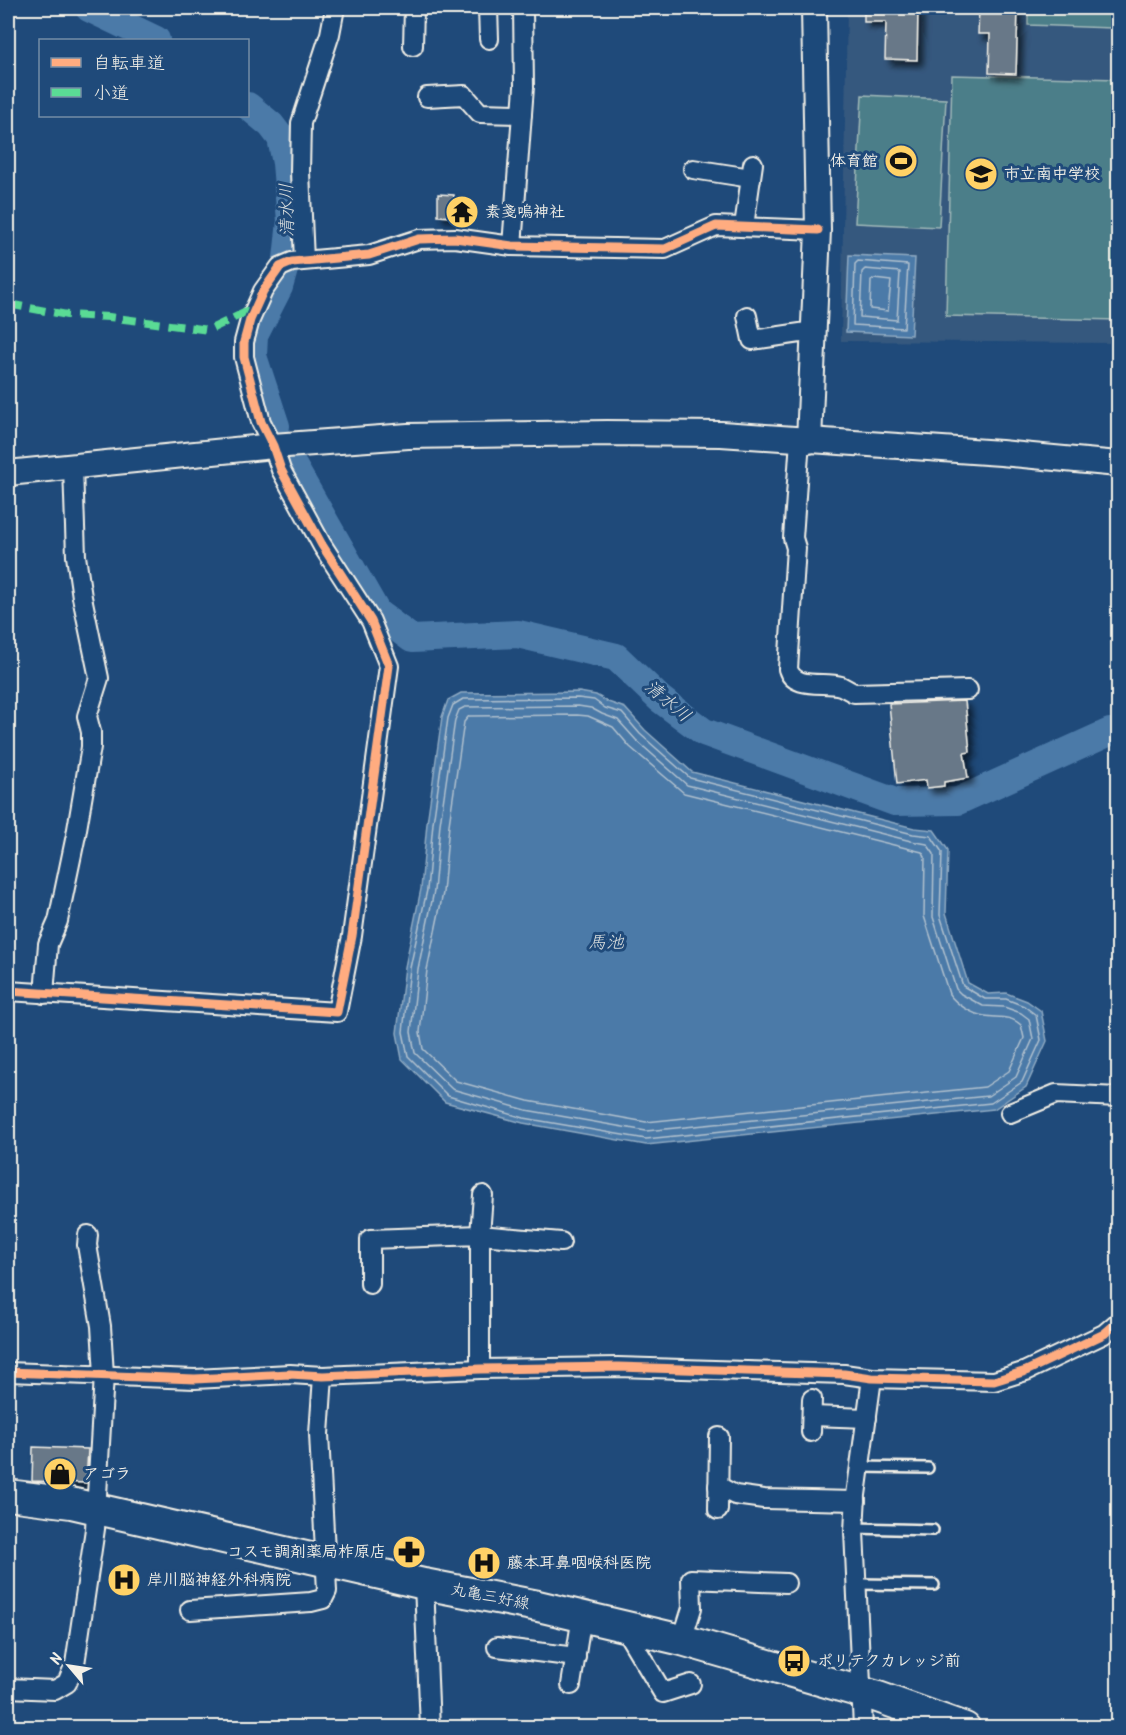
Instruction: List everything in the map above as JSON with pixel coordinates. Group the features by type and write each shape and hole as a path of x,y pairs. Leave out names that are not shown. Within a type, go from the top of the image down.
{"main road":[{"name":"丸亀三好線","path":"8,1495 70,1503 682,1640 862,1692 965,1728"}],"street":[{"path":"292,263 300,172 300,123 330,34 334,8"},
{"path":"413,46 414,8"},
{"path":"488,8 489,39"},
{"path":"512,246 524,87 523,8"},
{"path":"814,8 818,230 814,331 805,440 793,538 796,548 788,669 790,676 798,681 840,686 854,693 968,690"},
{"path":"427,97 464,95 480,113 522,114"},
{"path":"693,169 752,171 744,226"},
{"path":"8,992 337,1012 352,936 389,666 371,621 322,545 281,470 273,446 261,422 244,357 244,342 250,320 263,291 292,263 369,255 419,239 454,238 512,246 664,249 716,226 818,230"},
{"path":"747,316 752,340 814,331"},
{"path":"8,473 273,446 408,436 573,434 721,434 1001,453 1119,464"},
{"path":"44,994 48,944 58,921 91,747 87,716 99,678 76,556 73,467"},
{"path":"1010,1113 1056,1094 1119,1097"},
{"path":"480,1369 480,1235 483,1196"},
{"path":"8,1688 55,1690 66,1683 75,1664 95,1529 104,1375 101,1326 87,1245 88,1235"},
{"path":"370,1284 370,1239 480,1235 561,1242"},
{"path":"8,1372 195,1379 290,1374 323,1376 618,1366 844,1374 872,1378 994,1381 1026,1371 1104,1334 1119,1322"},
{"path":"190,1610 311,1602 323,1599 327,1591 319,1434 323,1376"},
{"path":"864,1728 855,1528 856,1501 872,1378"},
{"path":"812,1416 867,1418"},
{"path":"718,1510 719,1437"},
{"path":"718,1486 735,1495 764,1499 856,1501"},
{"path":"682,1640 692,1608 691,1579 718,1572 786,1583"},
{"path":"424,1584 430,1728"},
{"path":"571,1685 582,1616"},
{"path":"622,1626 663,1693 691,1684"},
{"path":"497,1647 576,1657"}],"lane":[{"path":"860,1467 928,1468"},
{"path":"855,1528 933,1530"},
{"path":"857,1584 934,1585"}],"shaded area":[{"name":"市立南中学校","path":"847,8 1118,8 1118,343 841,341"}],"green space":[{"path":"1028,8 1113,8 1112,28 1028,25"},
{"path":"952,75 1118,79 1118,320 946,316"},
{"name":"体育館","path":"862,95 946,99 939,227 855,223"}],"water":[{"path":"849,255 915,258 911,335 846,332"},
{"name":"馬池","path":"579,692 596,695 625,708 645,730 692,772 914,828 934,830 948,850 946,913 968,983 988,994 1006,993 1027,1001 1041,1011 1047,1041 1026,1087 994,1109 646,1145 523,1123 445,1102 402,1059 397,1033 405,967 421,889 427,823 442,717 448,700 461,693"}],"building":[{"path":"864,8 918,8 917,60 885,59 886,22 864,22"},
{"path":"979,8 1018,8 1016,74 989,73 990,34 978,34"},
{"path":"438,194 454,195 453,217 438,216"},
{"path":"965,701 970,752 964,753 968,778 944,782 944,786 927,788 926,780 897,784 889,704"},
{"path":"33,1447 88,1449 86,1483 32,1481"}],"waterway":[{"name":"清水川","path":"89,8 154,39"},
{"name":"清水川","path":"249,107 271,125 281,138 286,163 291,221 287,259 279,287 254,336 253,356 276,426"},
{"name":"清水川","path":"292,464 377,613 412,639 518,634 616,657 660,699 704,732 895,802 958,801 1110,732"},
{"name":"清水川","path":"1110,732 1118,730"}],"marked path":[{"path":"8,304 67,315 109,317 209,330 246,312 253,314"}],"cycle path":[{"path":"8,991 337,1012 352,936 389,666 371,621 322,545 281,470 273,446 261,422 244,357 244,342 250,320 263,291 280,267 292,262 369,255 419,239 455,238 512,246 665,249 716,226 818,230"},
{"path":"8,1372 195,1379 290,1374 323,1376 480,1369 618,1367 994,1381 1026,1371 1104,1334 1118,1322"}],"place":[{"name":"体育館","path":"901,161"},
{"name":"市立南中学校","path":"981,174"},
{"name":"素戔嗚神社","path":"462,212"},
{"name":"アゴラ","path":"60,1474"},
{"name":"コスモ調剤薬局柞原店","path":"409,1552"},
{"name":"藤本耳鼻咽喉科医院","path":"484,1563"},
{"name":"岸川脳神経外科病院","path":"124,1580"},
{"name":"ポリテクカレッジ前","path":"794,1661"}]}
